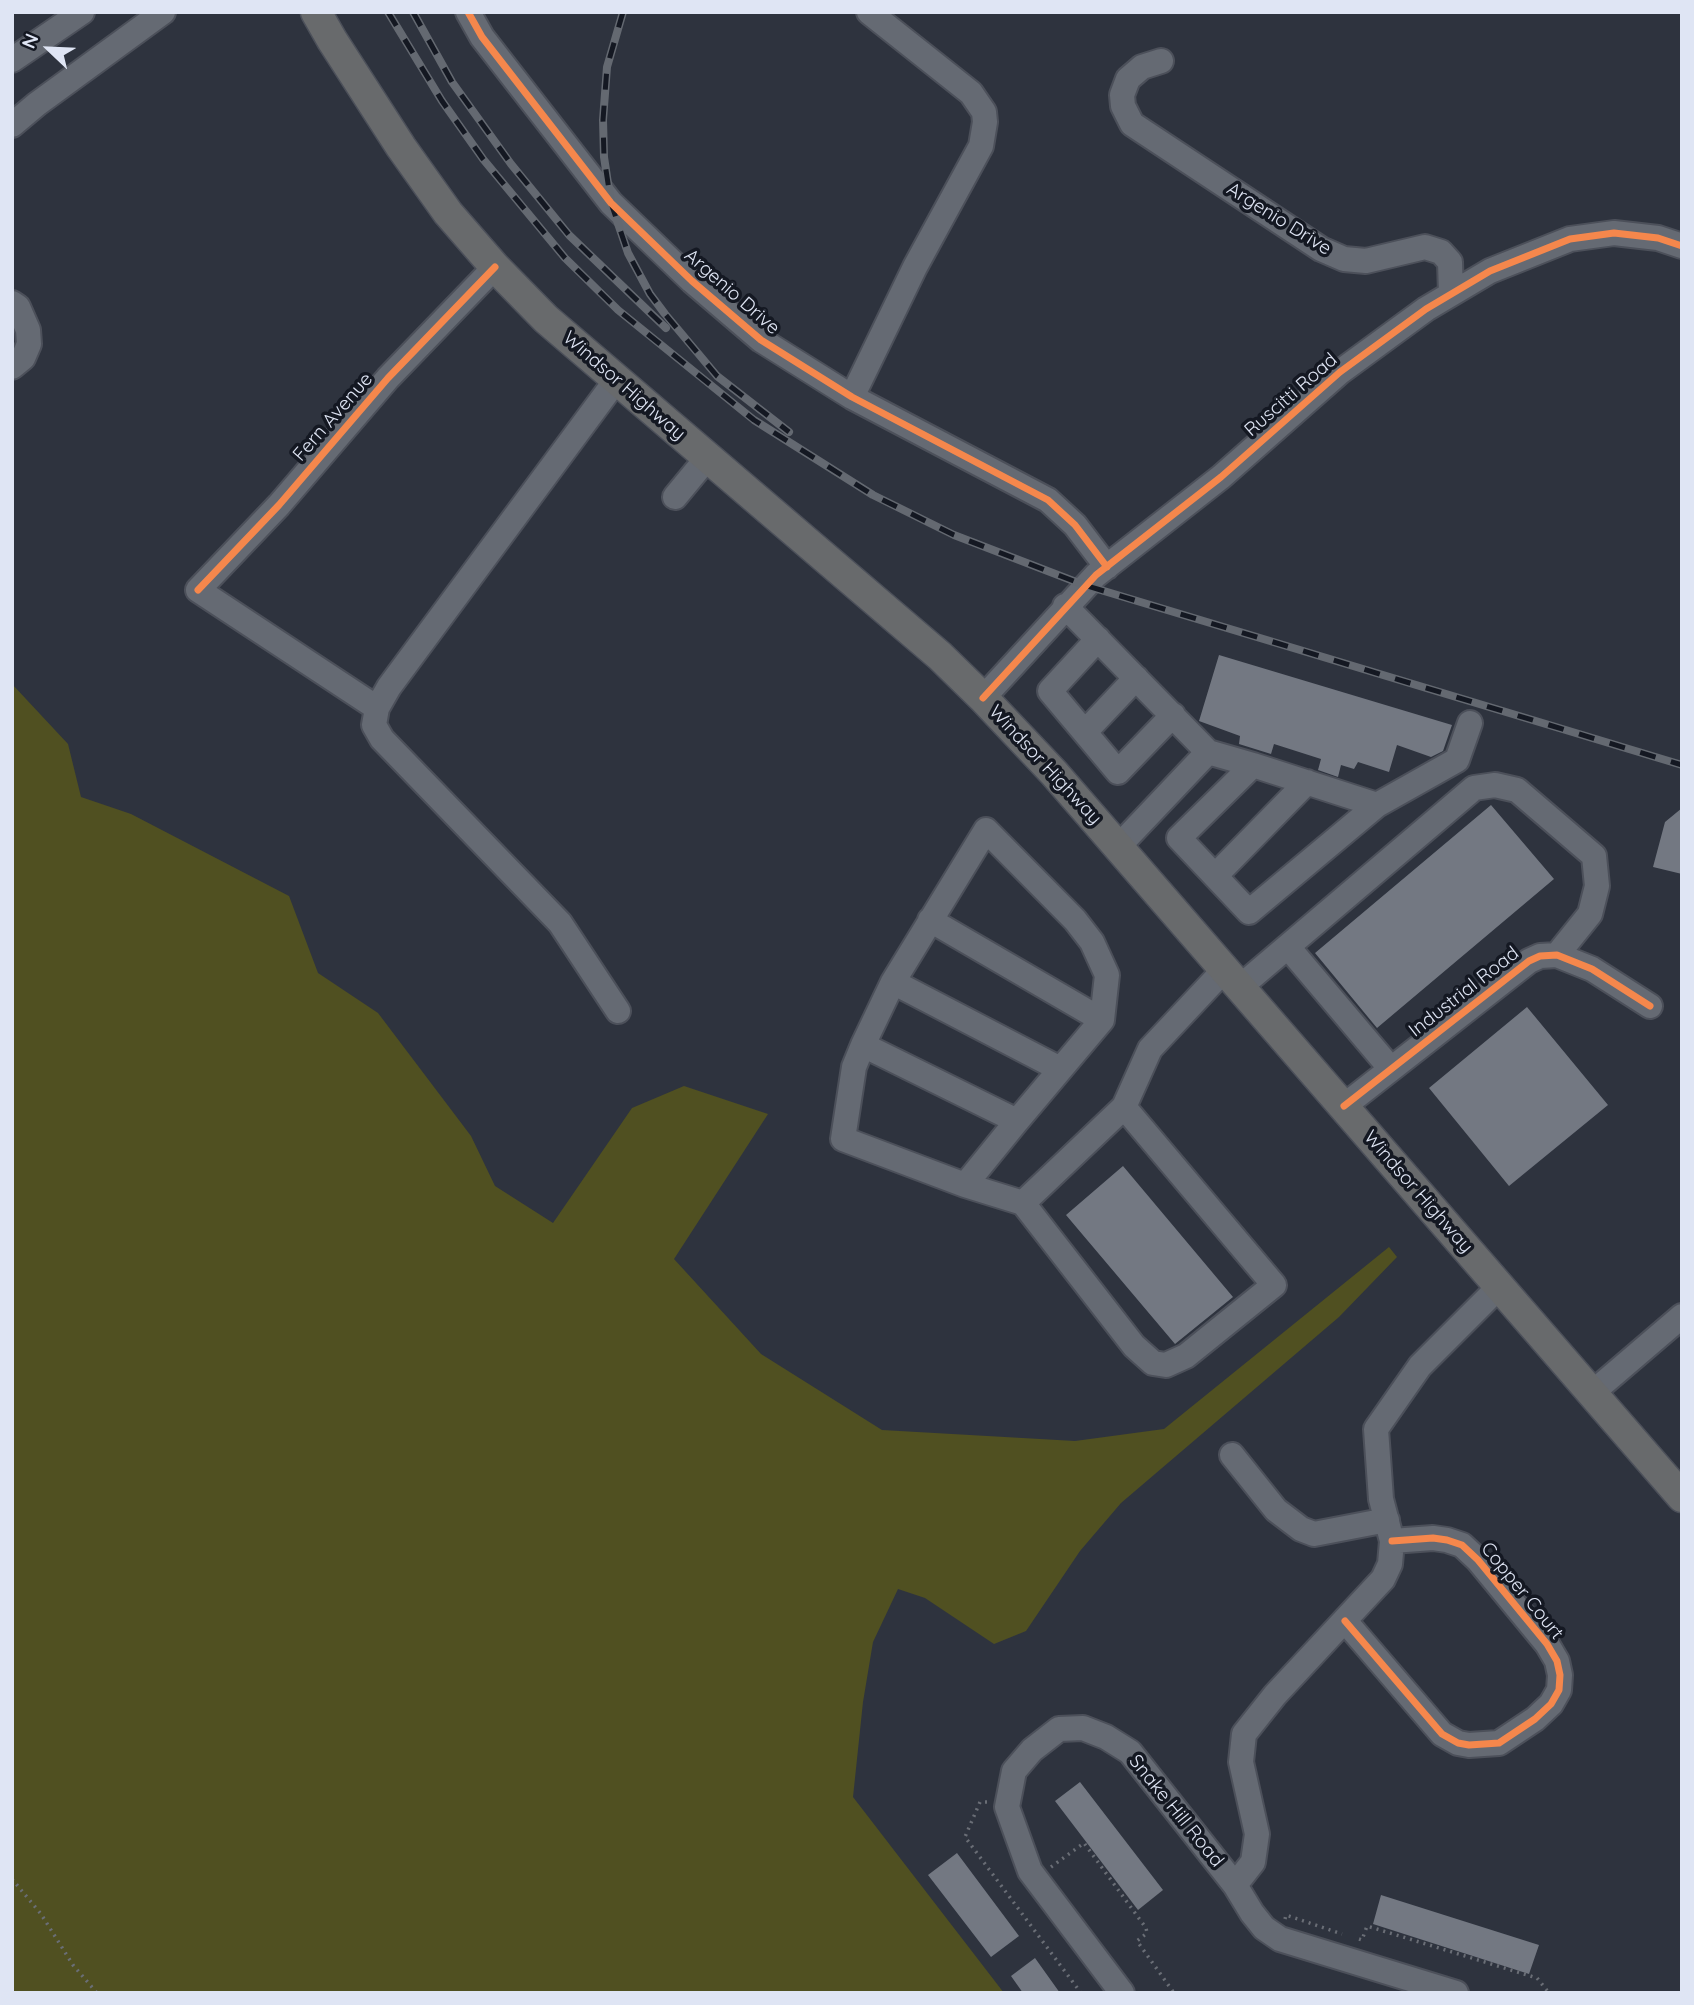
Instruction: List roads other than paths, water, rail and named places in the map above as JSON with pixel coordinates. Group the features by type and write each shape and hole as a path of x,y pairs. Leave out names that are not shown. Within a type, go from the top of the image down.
{"main road":[{"name":"Windsor Highway","path":"316,12 401,147 448,213 495,267 546,318 940,656 983,698 1054,773 1682,1497"}],"street":[{"path":"12,60 82,12"},
{"path":"12,125 163,12"},
{"name":"Argenio Drive","path":"468,12 482,37 611,203 692,281 761,340 852,397 1048,500 1075,526 1107,567"},
{"path":"852,397 915,267 981,146 985,122 984,112 971,93 869,12"},
{"name":"Argenio Drive","path":"1161,61 1142,67 1128,79 1122,96 1123,106 1132,124 1321,249 1344,259 1366,261 1425,247 1441,252 1450,262 1451,293"},
{"name":"Ruscitti Road","path":"983,698 1084,585 1221,477 1340,372 1451,293 1490,271 1570,239 1614,233 1658,238 1682,246"},
{"name":"Fern Avenue","path":"377,708 198,590 279,505 388,377 495,267"},
{"path":"12,303 18,307 28,330 29,344 23,358 12,368"},
{"path":"617,379 397,675 377,708 374,725 383,738 560,923 618,1012"},
{"path":"675,497 708,457"},
{"path":"1065,606 1208,752 1377,805"},
{"path":"1098,639 1050,691 1118,772 1172,715"},
{"path":"1085,732 1136,678"},
{"path":"1253,765 1179,838 1249,912 1377,805 1457,760 1470,723"},
{"path":"1118,847 1208,752"},
{"path":"1215,876 1307,782"},
{"path":"1023,1203 1124,1107 1150,1049 1233,978 1287,947 1474,788 1495,785 1517,790 1594,856 1597,886 1590,914 1557,955 1592,969 1650,1006"},
{"path":"965,1185 1102,1020 1107,975 1093,942 1075,920 986,830 893,982 863,1045 854,1067 843,1139 965,1185 1023,1203 1134,1346 1153,1363 1166,1365 1186,1356 1274,1285 1124,1107"},
{"path":"930,920 1102,1020"},
{"path":"1287,947 1391,1069"},
{"name":"Industrial Road","path":"1344,1106 1529,961 1540,956 1557,955"},
{"path":"893,982 1060,1069"},
{"path":"863,1045 1017,1121"},
{"name":"Snake Hill Road","path":"1236,1885 1253,1862 1257,1834 1241,1762 1244,1734 1275,1695 1383,1579 1392,1552 1390,1530 1381,1499 1376,1429 1420,1366 1500,1286"},
{"path":"1592,1393 1682,1317"},
{"name":"Copper Court","path":"1232,1455 1276,1510 1301,1529 1314,1534 1390,1530 1447,1540 1470,1550 1547,1644 1557,1661 1559,1690 1551,1704 1535,1719 1499,1743 1458,1743 1442,1734 1345,1621"},
{"name":"Snake Hill Road","path":"1122,1993 1030,1871 1007,1807 1014,1771 1032,1750 1059,1729 1083,1728 1107,1737 1130,1752 1236,1885 1252,1913 1264,1928 1277,1937 1457,1993"}],"railway":[{"path":"388,12 442,101 483,159 565,258 618,310 754,420 873,495 954,535 1084,585 1682,765"},
{"path":"413,12 452,82 511,164 569,235 666,328"},
{"path":"623,12 607,67 603,120 604,157 611,203 628,253 650,294 717,376 789,432"}]}
